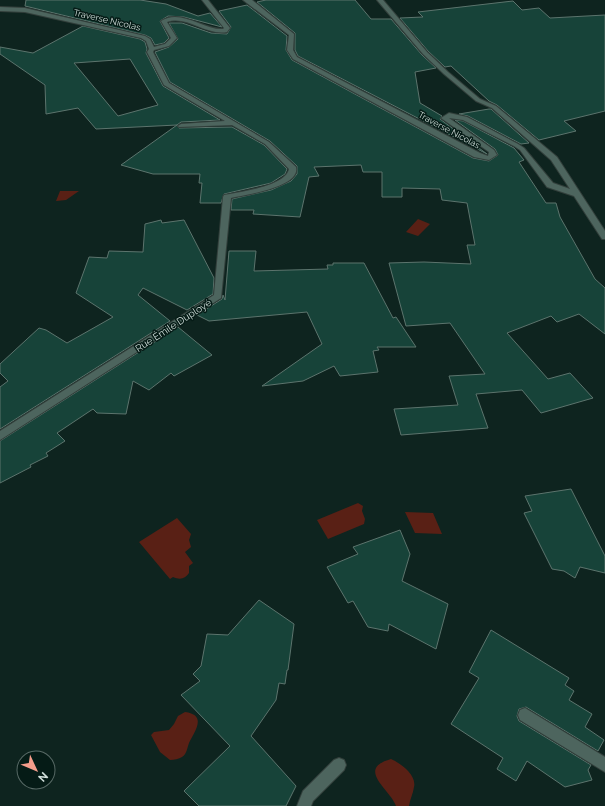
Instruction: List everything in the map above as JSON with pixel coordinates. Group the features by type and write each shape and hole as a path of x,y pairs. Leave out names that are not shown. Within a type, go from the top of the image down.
{"street":[{"path":"152,49 167,45 174,38 164,20 168,19 180,18 215,31 225,31 227,28 204,0"},
{"name":"Traverse Nicolas","path":"249,0 292,35 289,50 290,54 295,58 477,155 483,157 493,155 492,151 444,118 449,115 465,118 522,149 550,184 577,194"},
{"path":"380,0 425,53 446,73 478,100 494,107 554,159 605,237"},
{"name":"Traverse Nicolas","path":"0,9 25,10 143,37 148,40 152,49"},
{"name":"Rue Émile Duployé","path":"0,436 218,296 227,197 287,180 292,175 293,169 268,143 166,84 150,52 152,49"},
{"path":"181,126 234,123"},
{"path":"525,715 605,765"},
{"path":"304,806 308,796 339,765"}],"shaded area":[{"path":"60,191 79,191 66,200 56,201"},
{"path":"418,219 430,224 418,236 406,232"},
{"path":"358,503 363,506 362,511 365,519 364,524 328,539 317,520"},
{"path":"405,512 433,513 442,534 415,533"},
{"path":"177,518 191,534 189,540 191,547 185,552 193,563 189,566 189,573 186,577 180,579 173,577 170,579 139,542"},
{"path":"185,712 196,717 198,724 185,754 175,760 170,760 160,752 151,735 154,732 169,730 178,716"},
{"path":"391,759 403,766 413,778 414,787 409,806 396,806 375,774 376,768 381,763"}],"building":[{"path":"26,0 140,0 166,4 198,16 210,13 222,27 184,17 168,16 160,21 169,38 164,43 155,45 151,38 145,35 25,6"},
{"path":"266,0 355,0 371,19 391,19 422,55 436,68 415,72 420,103 442,116 440,119 487,154 298,56 295,50 295,33 257,2"},
{"path":"513,1 522,10 539,8 550,18 605,15 605,111 564,121 576,131 539,140 497,105 489,101 451,66 445,67 428,51 400,18 423,17 418,12"},
{"path":"247,5 287,36 286,50 292,60 473,158 489,161 498,155 495,149 455,120 463,121 514,148 524,160 519,162 546,203 556,203 560,217 595,279 605,288 605,334 579,314 557,322 551,316 507,333 548,379 570,373 593,398 541,413 522,390 476,394 488,428 401,435 394,409 458,405 449,376 485,374 450,323 406,326 389,263 424,262 471,264 467,245 475,245 467,203 442,200 440,189 402,188 402,197 382,197 382,172 363,172 361,165 314,167 319,176 309,177 300,217 253,214 254,210 231,210 232,199 271,190 291,181 297,174 297,166 270,141 170,82 155,52 169,47 178,39 169,23 182,23 211,33 227,34 231,27 219,11"},
{"path":"83,26 140,39 145,42 147,49 146,53 163,86 220,120 181,122 177,125 96,129 78,108 46,114 45,85 0,54 0,47 33,53","holes":["130,59 158,105 118,116 74,63"]},
{"path":"491,109 529,143 521,144 468,116 459,114"},
{"path":"177,125 179,128 232,127 264,145 287,169 285,174 271,183 224,194 221,203 200,203 202,183 199,183 200,174 153,174 121,165"},
{"path":"161,220 162,223 184,220 214,278 213,294 187,310 143,288 138,295 170,321 0,429 0,387 8,381 0,373 0,364 39,328 46,330 67,343 113,317 76,293 89,257 107,258 109,251 143,252 145,224"},
{"path":"229,251 256,251 254,271 328,269 327,265 333,265 333,263 364,263 393,318 396,317 416,347 377,347 379,350 373,351 378,372 340,376 334,366 303,381 262,386 322,344 307,312 209,321 197,315 222,299 223,295 225,300"},
{"path":"178,327 212,355 174,376 171,373 149,390 133,381 126,414 97,413 93,409 57,433 65,441 46,453 48,456 30,465 31,467 0,483 0,441"},
{"path":"571,489 605,556 605,573 580,567 575,578 564,571 552,569 524,513 532,511 525,496"},
{"path":"400,530 410,554 402,581 448,604 436,649 389,624 388,631 368,627 353,601 348,603 327,567 358,554 353,547"},
{"path":"259,600 294,624 285,684 279,683 276,700 251,736 296,786 286,806 199,806 184,791 230,746 181,695 200,681 193,674 201,666 207,634 228,635"},
{"path":"491,630 569,678 565,685 574,691 569,700 592,714 585,727 604,740 598,751 526,707 519,709 517,716 519,721 591,765 588,770 592,780 565,787 527,761 516,781 497,769 503,758 451,724 479,678 469,672"}]}
